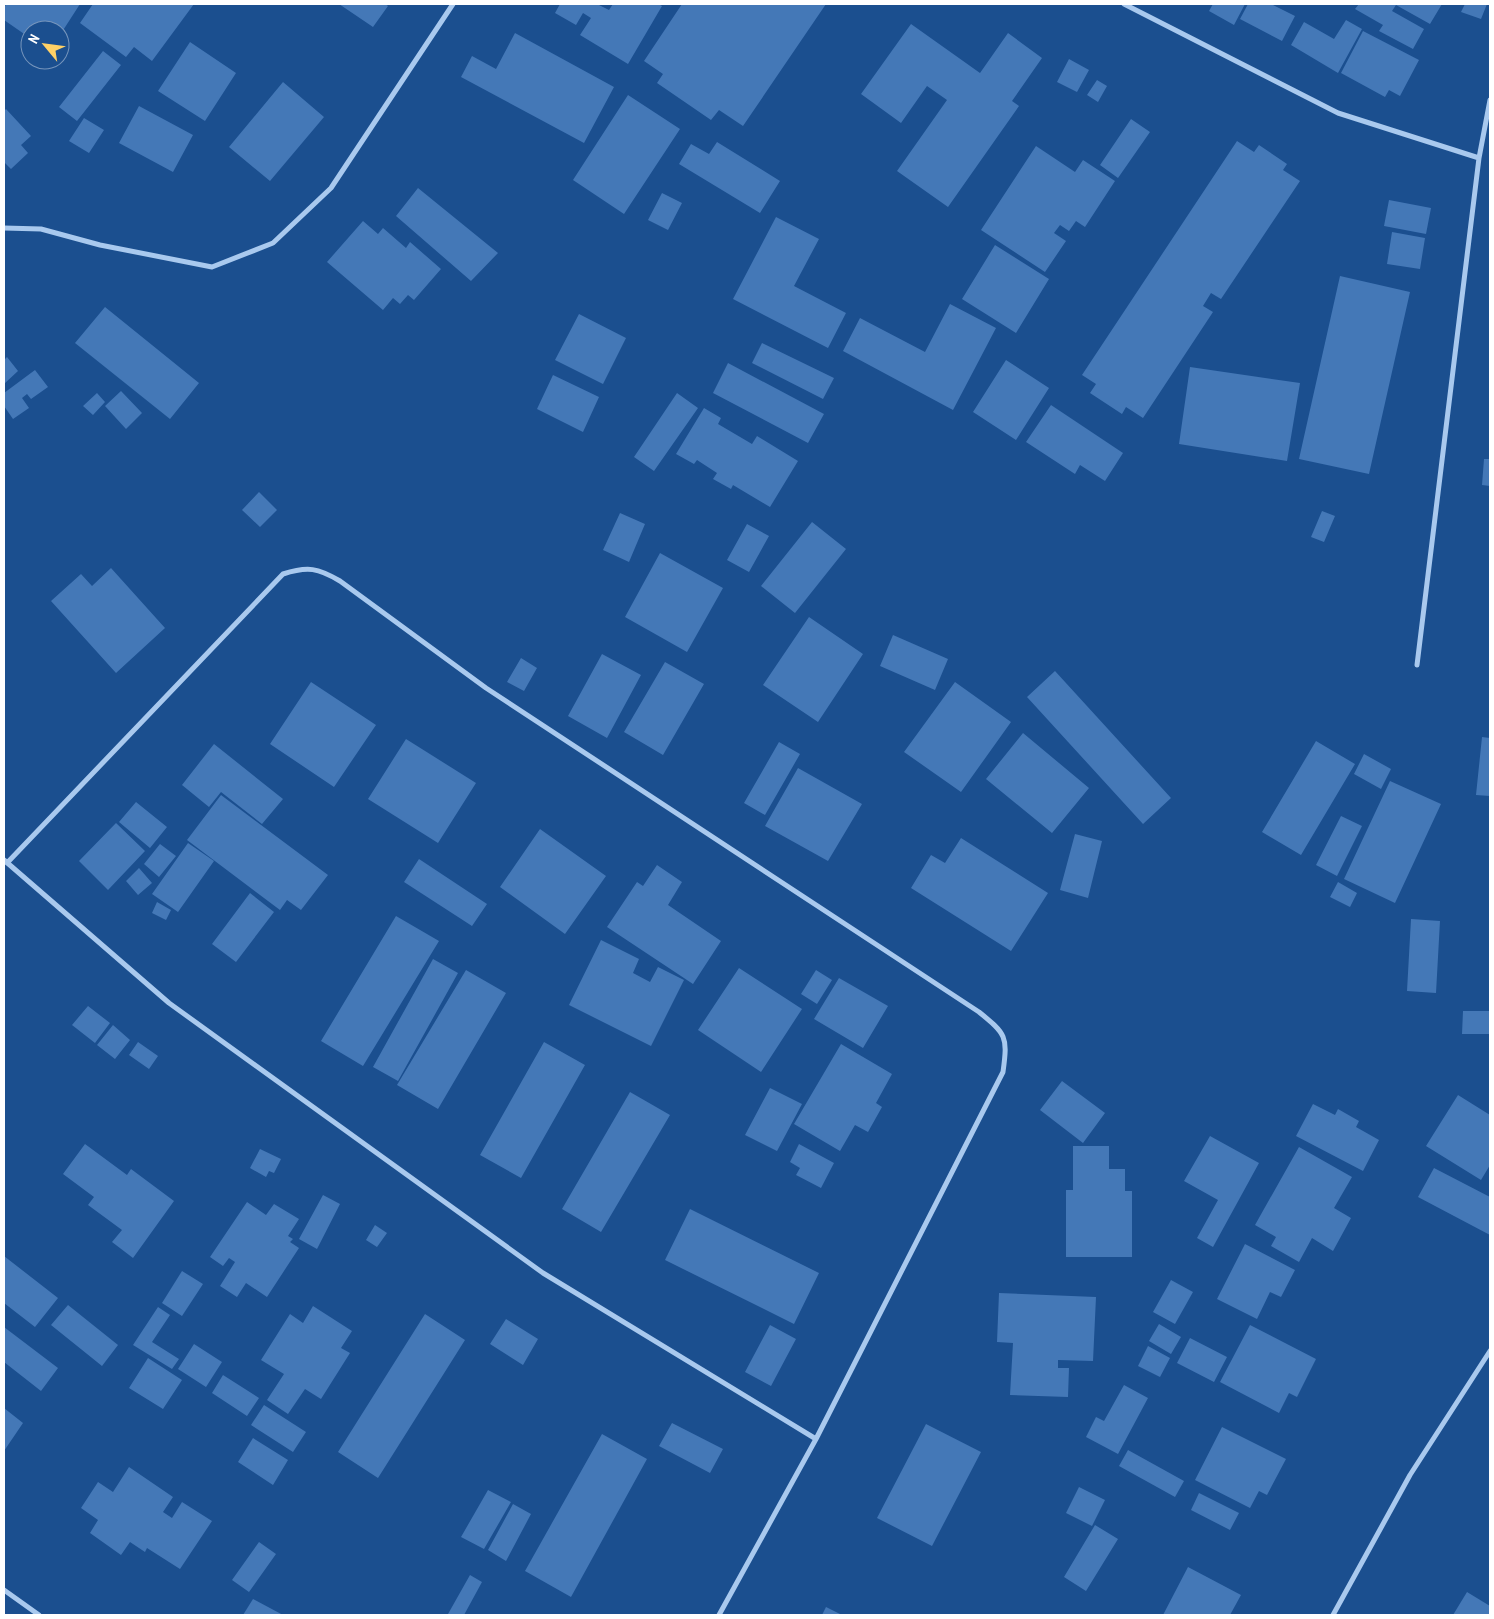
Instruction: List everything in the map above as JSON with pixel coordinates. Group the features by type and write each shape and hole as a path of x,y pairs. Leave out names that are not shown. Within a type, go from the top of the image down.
{"street":[{"path":"4,228 41,229 100,245 212,267 273,243 331,188 454,4"},
{"path":"1124,4 1338,113 1479,158"},
{"path":"1417,666 1479,158 1490,100"},
{"path":"719,1615 816,1438 1003,1072 1006,1050 1002,1031 979,1012 486,688 340,581 324,571 303,568 283,574 5,862 168,1003 543,1273 816,1438"},
{"path":"1333,1615 1410,1475 1490,1351"},
{"path":"4,1590 38,1615"}],"building":[{"path":"6,4 80,4 70,20 20,20 20,31 4,20"},
{"path":"93,4 194,4 152,61 134,47 126,57 80,23"},
{"path":"339,4 385,4 388,6 373,27"},
{"path":"560,4 597,4 609,10 613,4 658,4 662,6 628,64 580,35 591,18 583,13 576,25 555,13"},
{"path":"682,4 826,4 743,126 719,110 711,120 657,83 663,74 644,61"},
{"path":"1213,4 1245,4 1234,25 1209,11"},
{"path":"1248,4 1271,4 1295,16 1282,41 1240,19"},
{"path":"1359,4 1442,4 1430,24 1396,5 1392,11 1424,29 1413,49 1379,31 1383,25 1355,9"},
{"path":"1465,4 1487,4 1481,19 1461,12"},
{"path":"1346,20 1362,29 1338,73 1291,45 1304,22 1334,39"},
{"path":"911,24 980,73 1008,33 1042,58 1012,101 1019,106 948,207 897,171 947,100 927,86 901,123 861,94"},
{"path":"1363,31 1419,60 1400,96 1389,90 1385,97 1341,73"},
{"path":"515,33 614,87 584,143 461,77 472,56 496,69"},
{"path":"190,42 236,73 205,121 158,91"},
{"path":"103,51 121,65 77,121 59,107"},
{"path":"1069,59 1089,70 1077,92 1057,82"},
{"path":"1097,80 1107,86 1098,102 1087,95"},
{"path":"283,82 324,117 270,181 229,147"},
{"path":"628,95 680,129 624,214 573,180"},
{"path":"139,106 193,135 173,172 119,143"},
{"path":"6,109 31,136 21,145 28,153 11,169 4,162 4,111"},
{"path":"84,118 104,130 89,153 69,141"},
{"path":"1131,119 1150,132 1118,178 1100,165"},
{"path":"1237,141 1254,152 1259,145 1287,164 1283,170 1300,181 1221,299 1211,293 1203,306 1213,312 1143,418 1126,407 1122,414 1090,393 1096,384 1082,375"},
{"path":"717,142 780,181 760,213 679,164 691,144 709,154"},
{"path":"1036,146 1075,172 1083,160 1115,181 1085,227 1076,221 1069,231 1060,225 1054,233 1066,241 1045,272 981,230"},
{"path":"418,188 498,253 471,281 396,216"},
{"path":"662,193 682,203 668,230 648,220"},
{"path":"1389,200 1431,208 1426,234 1384,226"},
{"path":"776,217 819,239 794,286 846,313 828,348 733,299"},
{"path":"363,221 378,234 383,228 406,248 410,242 441,269 414,300 408,295 400,304 393,298 383,310 327,262"},
{"path":"1392,232 1425,238 1420,269 1387,264"},
{"path":"995,245 1049,279 1016,333 962,299"},
{"path":"1340,276 1410,292 1369,474 1299,459"},
{"path":"950,304 996,328 953,410 843,351 860,318 925,352"},
{"path":"105,307 199,383 170,419 75,343"},
{"path":"579,314 626,338 603,384 555,360"},
{"path":"762,343 834,378 823,399 752,363"},
{"path":"7,357 18,371 4,384 4,360"},
{"path":"1006,360 1049,388 1016,440 973,412"},
{"path":"728,363 824,414 808,443 713,393"},
{"path":"1190,367 1300,383 1287,461 1179,444"},
{"path":"35,370 48,387 31,399 27,394 22,398 29,408 13,419 4,406 4,393"},
{"path":"553,375 599,397 583,432 537,409"},
{"path":"121,391 142,413 126,429 105,406"},
{"path":"97,393 105,402 93,415 83,406"},
{"path":"677,393 698,408 654,471 634,457"},
{"path":"1051,405 1123,453 1105,481 1080,465 1075,474 1026,442"},
{"path":"704,408 721,418 718,424 752,444 757,436 798,461 770,507 733,485 731,489 713,479 717,473 697,460 694,464 676,454"},
{"path":"1484,459 1490,459 1490,486 1482,485"},
{"path":"259,492 277,510 260,527 242,510"},
{"path":"1322,511 1335,516 1324,542 1311,537"},
{"path":"620,513 645,524 629,562 603,550"},
{"path":"812,522 846,549 795,613 761,586"},
{"path":"747,524 769,536 749,572 727,560"},
{"path":"660,553 723,588 687,652 625,617"},
{"path":"111,568 165,628 116,673 51,601 81,574 92,586"},
{"path":"809,617 863,654 818,722 763,685"},
{"path":"893,635 948,659 935,690 880,666"},
{"path":"602,654 641,675 607,738 568,716"},
{"path":"521,658 537,668 524,691 507,682"},
{"path":"665,662 704,684 663,755 624,732"},
{"path":"1055,671 1171,798 1143,824 1027,697"},
{"path":"311,682 376,725 334,787 270,744"},
{"path":"955,682 1011,722 961,792 904,752"},
{"path":"1023,733 1089,788 1052,833 986,779"},
{"path":"1482,737 1490,738 1490,796 1476,795"},
{"path":"406,739 476,783 438,843 368,799"},
{"path":"1316,741 1355,764 1301,855 1262,832"},
{"path":"779,742 800,754 765,815 744,803"},
{"path":"214,744 283,799 262,824 221,792 209,807 182,785"},
{"path":"1364,754 1391,769 1381,789 1354,774"},
{"path":"798,768 862,804 828,861 765,826"},
{"path":"1390,781 1441,804 1395,903 1344,879"},
{"path":"221,795 328,875 301,910 287,900 280,910 187,840"},
{"path":"136,802 167,827 150,848 119,822"},
{"path":"1341,816 1362,826 1337,876 1316,865"},
{"path":"116,823 145,851 108,890 79,861"},
{"path":"540,829 606,876 565,934 500,887"},
{"path":"1075,834 1102,841 1088,898 1060,890"},
{"path":"961,838 1048,893 1011,951 911,888 931,855 945,863"},
{"path":"188,843 214,861 178,912 152,894"},
{"path":"160,844 176,856 159,877 144,864"},
{"path":"419,859 487,904 472,926 404,882"},
{"path":"657,865 682,882 668,905 721,941 693,984 607,927 637,882 643,886"},
{"path":"139,868 152,883 138,895 126,881"},
{"path":"1338,882 1357,893 1350,907 1330,897"},
{"path":"250,893 274,912 236,962 212,944"},
{"path":"157,902 171,910 166,920 152,913"},
{"path":"396,916 439,941 363,1066 321,1041"},
{"path":"1411,919 1440,921 1436,993 1407,991"},
{"path":"601,940 639,959 633,973 650,982 658,967 684,980 651,1046 569,1005"},
{"path":"433,959 458,973 398,1081 373,1067"},
{"path":"739,968 802,1009 761,1072 698,1030"},
{"path":"466,970 506,993 438,1109 397,1085"},
{"path":"816,970 832,980 817,1004 801,994"},
{"path":"839,978 888,1006 863,1048 814,1019"},
{"path":"88,1006 110,1023 95,1043 72,1025"},
{"path":"1463,1011 1490,1011 1490,1034 1462,1034"},
{"path":"113,1025 130,1040 115,1059 97,1045"},
{"path":"138,1042 158,1056 149,1069 129,1055"},
{"path":"544,1042 585,1065 521,1178 480,1155"},
{"path":"841,1044 892,1074 876,1103 882,1107 868,1132 855,1125 840,1151 794,1124"},
{"path":"1062,1081 1105,1113 1083,1143 1040,1110"},
{"path":"770,1088 802,1104 777,1151 745,1135"},
{"path":"630,1092 670,1115 601,1232 562,1209"},
{"path":"1458,1095 1490,1115 1490,1165 1481,1180 1426,1146"},
{"path":"1313,1104 1335,1115 1338,1109 1359,1121 1356,1127 1379,1140 1363,1171 1296,1136"},
{"path":"1210,1136 1259,1163 1213,1247 1197,1238 1218,1200 1184,1181"},
{"path":"85,1144 127,1175 131,1169 174,1201 133,1258 112,1242 122,1230 88,1205 94,1197 63,1174"},
{"path":"799,1144 834,1163 821,1188 796,1175 800,1168 790,1162"},
{"path":"1073,1146 1109,1146 1109,1169 1125,1169 1125,1191 1132,1191 1132,1257 1066,1257 1066,1190 1073,1190"},
{"path":"1299,1147 1352,1177 1334,1208 1351,1218 1333,1251 1312,1238 1299,1262 1271,1246 1276,1237 1255,1225"},
{"path":"260,1149 281,1159 274,1173 269,1171 266,1177 250,1168"},
{"path":"1434,1168 1490,1197 1490,1235 1418,1197"},
{"path":"323,1195 340,1204 317,1249 299,1239"},
{"path":"247,1202 266,1215 274,1204 299,1219 288,1236 293,1239 290,1242 299,1248 267,1297 246,1283 237,1297 220,1286 235,1262 229,1258 223,1266 210,1257"},
{"path":"690,1209 819,1273 794,1324 665,1260"},
{"path":"375,1225 387,1233 377,1247 366,1240"},
{"path":"1245,1244 1295,1270 1281,1297 1270,1292 1257,1319 1217,1299"},
{"path":"4,1256 58,1298 35,1327 4,1303"},
{"path":"182,1271 203,1284 182,1316 162,1303"},
{"path":"1171,1280 1193,1292 1175,1324 1153,1312"},
{"path":"999,1293 1096,1297 1093,1361 1058,1360 1058,1368 1069,1368 1068,1397 1010,1395 1013,1343 997,1342"},
{"path":"68,1305 118,1345 102,1366 51,1325"},
{"path":"313,1306 352,1331 341,1348 350,1353 321,1399 305,1389 288,1414 267,1400 284,1374 261,1360 290,1314 303,1323"},
{"path":"158,1307 170,1315 152,1342 179,1359 172,1369 133,1345"},
{"path":"425,1314 465,1340 378,1478 338,1452"},
{"path":"506,1319 538,1339 523,1365 490,1344"},
{"path":"1159,1324 1181,1337 1171,1354 1149,1341"},
{"path":"770,1325 796,1339 771,1386 745,1372"},
{"path":"1250,1325 1316,1359 1297,1397 1289,1393 1279,1413 1220,1382"},
{"path":"4,1327 58,1368 41,1391 4,1362"},
{"path":"1190,1338 1227,1357 1214,1382 1177,1363"},
{"path":"194,1344 222,1362 206,1387 178,1369"},
{"path":"1148,1346 1170,1358 1160,1377 1138,1366"},
{"path":"148,1358 182,1380 163,1409 129,1388"},
{"path":"223,1375 259,1398 247,1416 212,1393"},
{"path":"1124,1385 1148,1398 1118,1454 1086,1437 1096,1417 1104,1421"},
{"path":"264,1405 306,1432 293,1452 251,1425"},
{"path":"4,1408 23,1423 4,1451"},
{"path":"672,1423 723,1449 710,1473 659,1446"},
{"path":"926,1424 981,1452 932,1546 877,1518"},
{"path":"1222,1427 1286,1459 1267,1495 1259,1491 1250,1508 1195,1480"},
{"path":"602,1434 647,1459 571,1597 525,1571"},
{"path":"253,1438 288,1460 273,1485 238,1462"},
{"path":"1128,1450 1184,1481 1175,1497 1119,1466"},
{"path":"129,1467 173,1497 163,1512 172,1518 182,1502 212,1521 180,1569 147,1548 145,1552 130,1542 121,1555 90,1533 98,1520 81,1508 98,1482 113,1492"},
{"path":"1079,1487 1105,1500 1092,1526 1066,1513"},
{"path":"488,1490 511,1502 484,1549 461,1537"},
{"path":"1199,1493 1239,1513 1230,1530 1191,1510"},
{"path":"513,1504 531,1514 506,1561 488,1550"},
{"path":"1095,1525 1118,1539 1086,1591 1064,1577"},
{"path":"259,1542 276,1554 249,1592 232,1580"},
{"path":"1188,1567 1241,1595 1230,1615 1163,1615"},
{"path":"470,1575 482,1582 464,1615 448,1614"},
{"path":"1467,1592 1490,1606 1490,1615 1453,1615"},
{"path":"253,1599 283,1615 243,1615"},
{"path":"826,1607 842,1615 822,1615"}]}
